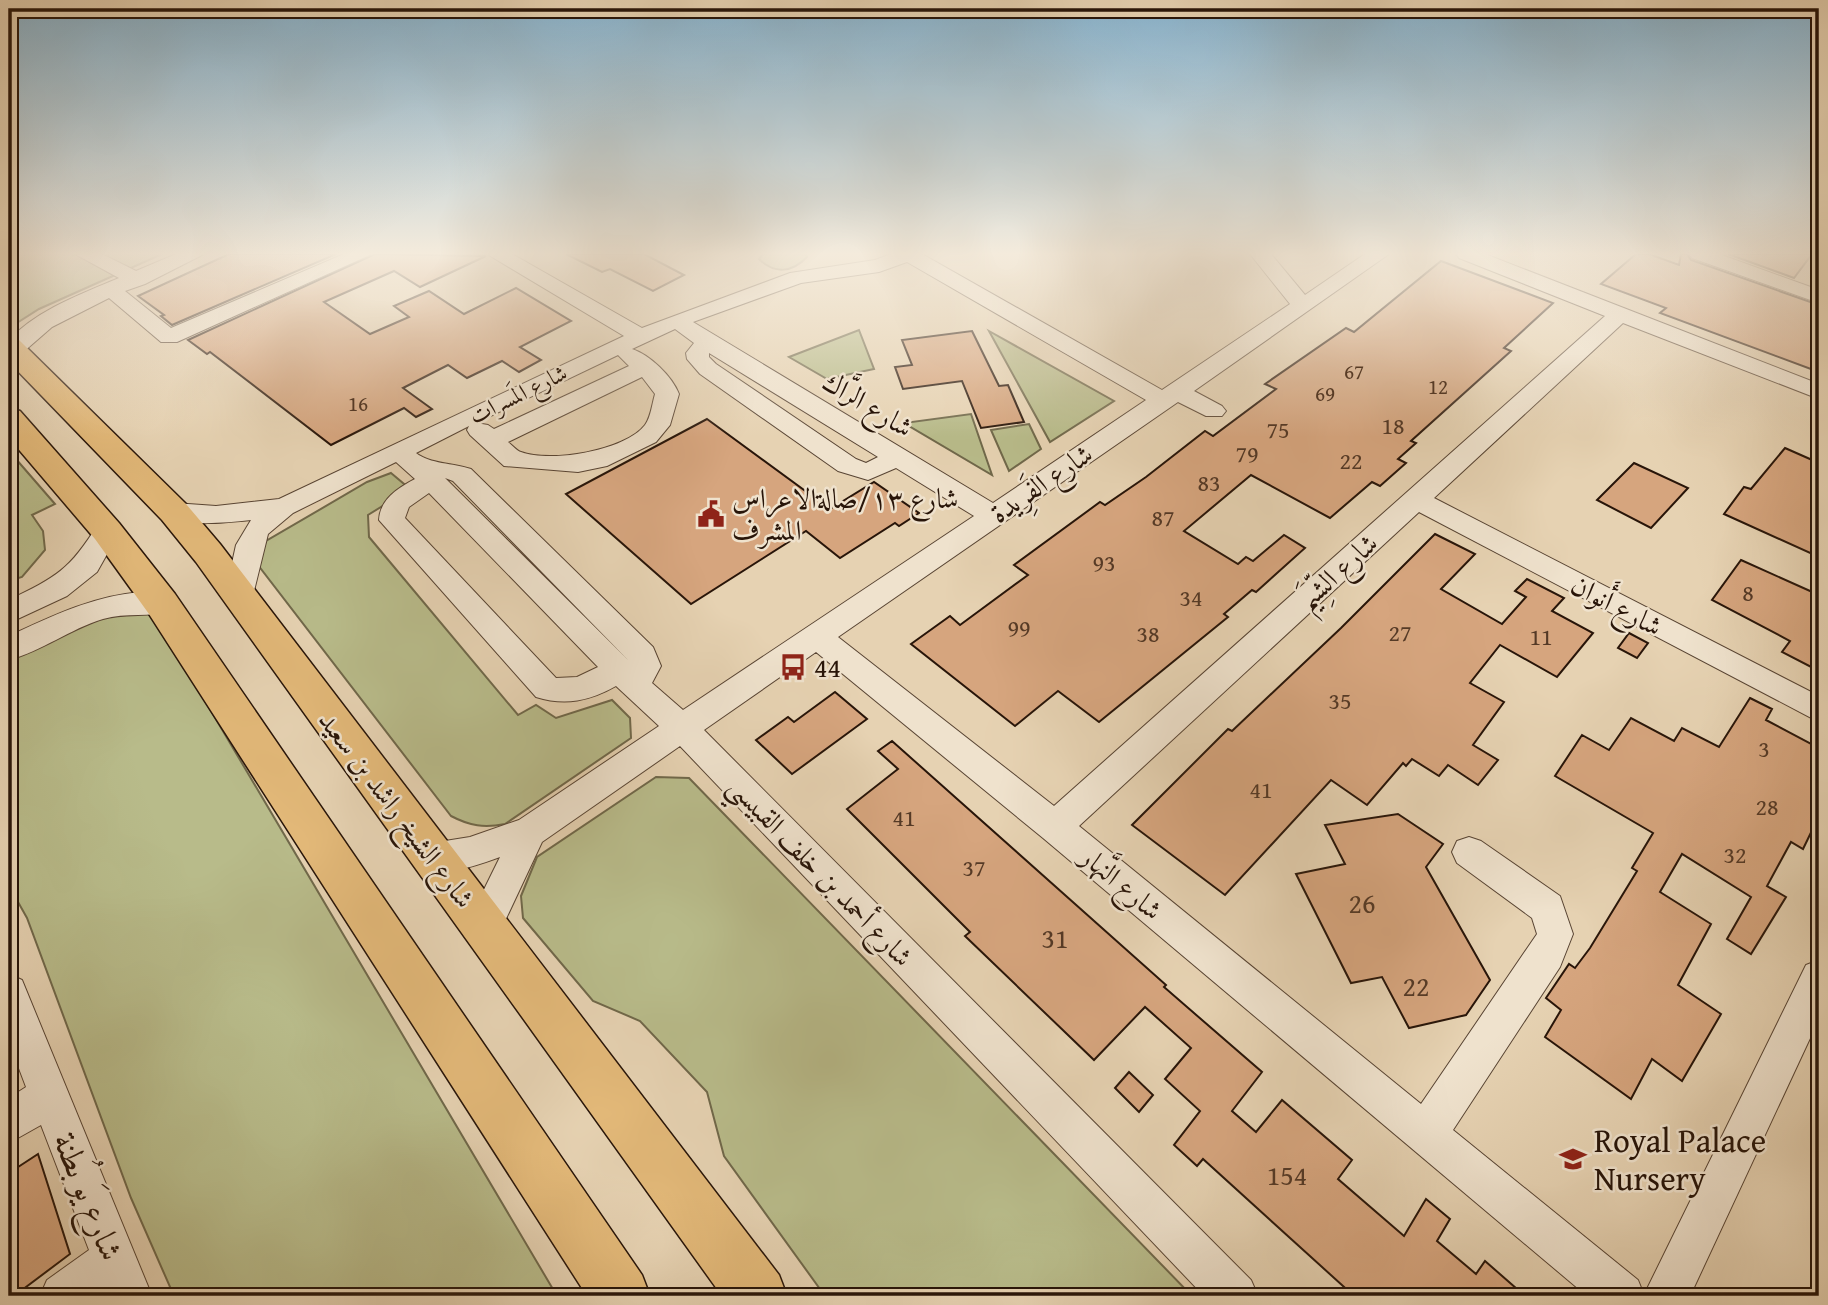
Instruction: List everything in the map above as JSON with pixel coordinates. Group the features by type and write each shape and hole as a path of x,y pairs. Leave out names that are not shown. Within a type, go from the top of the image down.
{"main road":[{"name":"شارع الشيخ راشد بن سعيد","path":"11,348 174,512 239,595 758,1296"},
{"path":"9,418 107,531 162,604 618,1294"}],"street":[{"path":"11,348 33,328 61,315"},
{"path":"142,315 169,337 220,315"},
{"path":"603,315 640,336"},
{"name":"شارع المَسرات","path":"174,512 226,514 284,507 417,466 467,419 618,346 691,315"},
{"path":"1013,315 1170,396 1214,411"},
{"name":"شارع الفَرِيدة","path":"432,856 470,852 530,831 1290,315"},
{"name":"شارع الشِّيَم","path":"1055,827 1618,315"},
{"path":"1621,315 1819,392"},
{"name":"شارع الرَّاك","path":"677,320 707,342 994,516"},
{"path":"707,342 697,353 698,359 708,369 847,465 868,472 898,457"},
{"path":"467,419 513,460 578,464 598,460 647,437 658,425 667,394 664,385 618,346"},
{"path":"492,440 645,367"},
{"path":"417,466 391,511 392,520 547,688 558,691 590,687 628,677"},
{"name":"شارع أحمد بن خلف القبيسي","path":"417,466 681,727 1235,1296"},
{"name":"شارع أَنوان","path":"1415,499 1819,710"},
{"name":"شارع المَسرات","path":"239,595 250,545 257,529 284,507"},
{"path":"13,610 57,589 87,565 107,531"},
{"path":"9,649 117,603 139,600 162,604"},
{"path":"13,610 45,611 48,620 38,635"},
{"name":"شارع النَّهار","path":"816,636 1055,827 1622,1296"},
{"name":"شارع الفَرِيدة","path":"484,926 530,831"},
{"path":"1425,1135 1547,954 1555,934 1547,908 1469,852"},
{"path":"1667,1296 1819,978"},
{"name":"شارع يَو بُطنة","path":"9,993 122,1277"},
{"name":"شارع يَو بُطنة","path":"9,1122 49,1096"},
{"path":"63,1296 122,1277"}],"green space":[{"path":"9,315 30,315 9,328"},
{"path":"859,330 874,369 827,379 789,357"},
{"path":"989,331 1114,401 1050,442"},
{"path":"971,414 992,475 904,423"},
{"path":"1029,424 1041,449 1009,471 991,430"},
{"path":"9,451 55,504 32,515 43,531 45,550 22,577 9,581"},
{"path":"391,473 410,489 368,515 369,537 518,715 536,705 556,718 612,700 630,718 631,738 505,824 477,825 451,816 258,565 266,541 367,482"},
{"path":"149,606 557,1296 174,1296 131,1198 27,918 9,886 9,651 86,615"},
{"path":"656,777 689,778 1192,1296 825,1296 724,1156 707,1092 640,1021 593,1001 523,918 521,896 537,857"}],"building":[{"path":"195,315 172,325 161,316"},
{"path":"243,315 343,315 370,334 409,317 406,315 561,315 571,321 520,347 541,360 519,372 502,361 467,378 448,365 403,388 432,409 416,417 404,408 331,445 210,352 207,354 188,340"},
{"path":"1375,315 1540,315 1504,348 1511,351 1411,441 1416,443 1398,459 1406,463 1380,486 1372,482 1330,518 1251,475 1184,531 1238,564 1246,557 1253,561 1284,535 1305,548 1256,592 1252,590 1224,614 1228,617 1099,722 1058,691 1015,726 911,644 950,616 960,625 1028,575 1014,565 1100,502 1105,505 1146,477 1205,431 1213,436 1276,389 1265,384 1346,328 1354,332"},
{"path":"1665,315 1819,315 1819,372"},
{"path":"972,331 999,386 1008,385 1024,422 981,428 962,381 903,389 895,367 912,365 902,340"},
{"path":"707,419 830,509 874,482 919,513 899,526 895,523 840,558 806,531 691,604 566,494"},
{"path":"1785,448 1819,463 1819,557 1724,514 1744,487 1751,489"},
{"path":"1634,463 1688,488 1651,528 1597,500"},
{"path":"1435,534 1475,554 1441,589 1502,624 1526,597 1515,591 1527,579 1564,598 1552,611 1593,633 1557,677 1500,645 1470,683 1504,702 1473,745 1498,760 1478,785 1448,765 1439,776 1412,759 1406,766 1403,763 1367,805 1331,780 1225,895 1132,825 1228,729 1232,731"},
{"path":"1741,560 1819,595 1819,671 1782,652 1790,641 1712,600"},
{"path":"1629,633 1648,643 1637,658 1618,648"},
{"path":"835,692 867,719 792,774 756,740 788,717 794,722"},
{"path":"1750,698 1772,709 1766,720 1819,748 1819,816 1803,849 1791,842 1767,886 1786,897 1751,954 1727,939 1751,897 1682,854 1660,892 1711,924 1678,985 1721,1014 1682,1081 1652,1059 1631,1099 1545,1037 1561,1010 1546,998 1569,964 1575,968 1590,948 1637,871 1632,868 1653,833 1555,776 1582,735 1609,750 1631,718 1674,741 1682,728 1719,747"},
{"path":"892,741 1262,1072 1232,1111 1256,1132 1282,1100 1352,1160 1338,1179 1404,1236 1426,1199 1450,1219 1437,1241 1476,1274 1485,1261 1525,1296 1354,1296 1203,1159 1197,1166 1174,1145 1200,1111 1165,1079 1191,1048 1145,1007 1094,1060 965,936 970,932 847,809 898,769 878,751"},
{"path":"1398,814 1443,844 1426,867 1490,980 1466,1015 1409,1028 1382,977 1351,983 1296,874 1345,864 1325,825"},
{"path":"1129,1072 1153,1095 1139,1112 1115,1088"},
{"path":"38,1154 70,1254 14,1296 9,1296 9,1173"}],"place":[{"name":"شارع ١٣/صالةالاعراس المشرف","path":"711,514"},
{"name":"44","path":"793,667"},
{"name":"Royal Palace Nursery","path":"1573,1159"}]}
